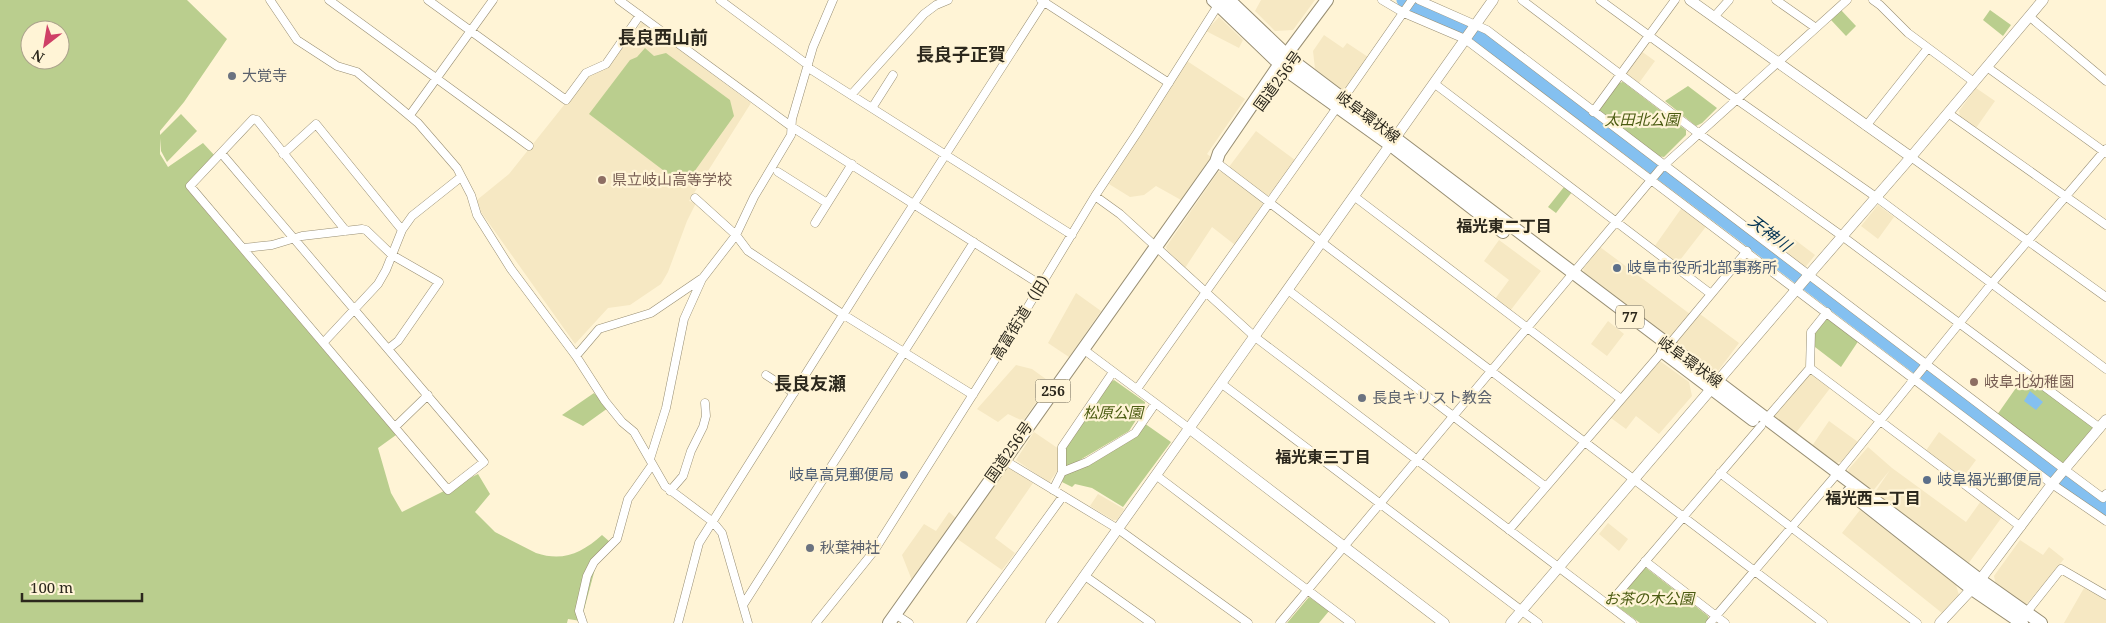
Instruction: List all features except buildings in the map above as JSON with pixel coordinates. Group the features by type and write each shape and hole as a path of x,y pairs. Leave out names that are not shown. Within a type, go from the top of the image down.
{"main road":[{"name":"国道256号","path":"1286,63 1327,0"},
{"name":"国道256号","path":"892,619 1217,161 1219,153 1335,0"},
{"name":"岐阜環状線","path":"1220,1 1286,63 1394,142 1976,585 2024,618 2040,623"}],"street":[{"path":"270,0 297,40 337,66 357,72 410,115 433,138 457,168 471,195 477,214 510,269 576,356 605,401 622,422 634,432 665,486 713,522 722,532 748,623"},
{"path":"329,0 529,146"},
{"path":"428,0 566,100 586,73 606,64 640,15"},
{"path":"410,115 493,0"},
{"path":"619,0 792,127 1041,285"},
{"path":"720,0 807,66 851,96 1072,235"},
{"path":"583,623 580,611 587,576 594,562 617,539 628,499 651,462 666,408 681,327 702,279 736,235 754,197 791,135 792,119 807,66 821,26 833,0"},
{"path":"851,96 924,14 936,5 948,0"},
{"path":"1382,0 1404,13 1466,38 1916,378 2052,484 2106,521"},
{"path":"1136,390 1412,0"},
{"path":"1419,0 1487,30 1808,276 2064,469 2105,497"},
{"path":"1052,623 1494,0"},
{"path":"1522,0 1698,133 1842,236 1959,324 2103,424 2052,484 1976,585 1940,623"},
{"path":"1600,0 1736,100 1876,197 2106,369"},
{"path":"1593,112 1675,0"},
{"path":"1690,0 2106,298"},
{"path":"1714,17 1729,0"},
{"path":"1776,0 1816,28"},
{"path":"1280,623 1663,165 1778,64 1847,0"},
{"path":"1873,0 1908,33 1974,82"},
{"path":"1511,623 1911,157 2043,0"},
{"path":"678,623 699,543 1043,1 1169,83"},
{"name":"高富街道（旧）","path":"816,623 874,551 1095,196 1220,1"},
{"path":"2030,17 2106,81"},
{"path":"1866,126 1928,48"},
{"path":"1710,623 1835,476 1992,283 2105,151 1987,67"},
{"path":"872,108 893,75"},
{"path":"1435,84 1711,294"},
{"path":"1948,113 2106,225"},
{"path":"222,154 484,462 448,490 190,186 253,119 257,120 346,231"},
{"path":"283,154 316,124 402,230"},
{"path":"1217,161 1321,243 1823,623"},
{"path":"815,223 852,164"},
{"path":"778,172 827,203"},
{"path":"324,342 378,284 402,230 412,216 462,177"},
{"path":"1095,196 1120,214 1255,337 1632,623"},
{"path":"1355,196 1621,399"},
{"path":"695,198 736,235 748,251 844,315 972,395"},
{"path":"243,248 272,245 294,238 366,230 392,255 439,282 398,341 388,349"},
{"path":"743,605 974,242"},
{"path":"1510,530 1747,251"},
{"path":"576,356 599,329 651,313 702,279"},
{"path":"1288,290 1546,487"},
{"path":"1608,604 1810,368 1811,332 1827,312"},
{"path":"1083,349 1444,623"},
{"path":"1810,368 2021,527"},
{"path":"1053,490 1062,472 1062,447 1113,372"},
{"path":"766,375 794,393"},
{"path":"1222,384 1538,623"},
{"path":"396,427 428,395"},
{"path":"670,491 683,476 691,451 703,427 706,416 705,403"},
{"path":"1062,472 1087,462 1135,434 1155,404"},
{"path":"1004,460 1118,530 1248,623"},
{"path":"1720,473 1917,623"},
{"path":"1156,476 1351,623"},
{"path":"971,623 1063,496"},
{"path":"1644,561 1725,623"},
{"path":"2024,618 2061,569 2106,595"},
{"path":"1085,576 1151,623"},
{"path":"892,619 909,623"}],"shaded area":[{"path":"1261,0 1315,0 1293,30 1275,31 1255,11"},
{"path":"1219,17 1243,40 1239,48 1206,31"},
{"name":"県立岐山高等学校","path":"642,22 751,103 689,201 696,203 687,221 668,272 661,284 630,305 608,308 575,344 481,212 477,200 509,174 588,75 608,67"},
{"path":"1324,35 1343,48 1347,43 1368,57 1344,91 1315,69 1313,51"},
{"path":"1641,51 1655,61 1639,83 1625,73"},
{"path":"1187,61 1245,99 1207,154 1211,157 1181,200 1156,186 1144,195 1130,197 1109,184"},
{"path":"1976,88 1995,101 1976,128 1960,116 1959,111"},
{"path":"1256,131 1295,160 1267,196 1229,167"},
{"path":"1222,171 1262,203 1262,207 1235,245 1212,227 1185,268 1166,247 1218,172"},
{"path":"1878,205 1894,217 1878,239 1861,226"},
{"path":"1683,206 1708,224 1677,264 1654,247"},
{"path":"1794,239 1815,255 1804,269 1783,253"},
{"path":"1499,240 1541,271 1510,311 1495,299 1509,280 1484,261"},
{"path":"1600,247 1690,314 1669,338 1584,272 1583,269"},
{"path":"1076,293 1101,311 1069,357 1048,343"},
{"path":"1700,314 1739,343 1718,371 1713,372 1675,343"},
{"path":"1608,321 1624,334 1607,356 1591,344"},
{"path":"1660,361 1689,382 1692,396 1659,434 1636,416 1626,429 1611,418"},
{"path":"1016,365 1032,369 1050,382 1023,421 1008,414 998,422 977,409"},
{"path":"1809,373 1812,373 1831,387 1795,434 1773,416"},
{"path":"1829,421 1858,442 1841,462 1835,463 1812,446"},
{"path":"1034,432 1059,449 1061,465 1049,483 1016,460"},
{"path":"1939,432 1976,460 1962,479 1925,452"},
{"path":"1868,447 1892,468 1966,522 1981,501 2002,517 1968,564 1873,495 1890,470 1872,492 1850,474 1848,470"},
{"path":"1009,467 1033,483 995,538 1015,553 1002,570 956,538 1005,468"},
{"path":"1098,494 1124,509 1117,520 1113,520 1090,506"},
{"path":"1860,510 1956,585 1959,595 1942,613 1842,533"},
{"path":"949,512 956,518 913,583 902,555 924,524 936,531"},
{"path":"1608,523 1628,539 1619,551 1599,534"},
{"path":"2020,540 2043,555 2049,547 2064,559 2025,606 1996,585 1994,576"},
{"path":"2084,588 2106,600 2106,623 2064,623"}],"green space":[{"path":"0,0 187,0 227,39 184,102 160,131 160,135 181,114 197,131 167,162 161,151 160,138 160,154 168,167 203,143 215,156 186,188 396,435 378,448 391,493 402,512 478,474 490,494 475,512 495,532 536,553 555,557 579,551 602,535 610,542 599,554 581,621 568,619 567,623 0,623"},
{"path":"1841,10 1856,26 1846,36 1831,20"},
{"path":"1990,10 2011,25 2003,36 1983,20"},
{"path":"645,48 654,56 666,53 730,100 734,116 684,186 589,114 630,60 637,57"},
{"name":"太田北公園","path":"1623,82 1686,130 1686,135 1664,157 1658,156 1598,110 1618,83"},
{"path":"1688,86 1717,108 1702,123 1696,126 1665,101"},
{"path":"1564,187 1572,192 1556,213 1548,207"},
{"path":"1825,319 1830,320 1859,340 1841,367 1815,347 1814,333"},
{"path":"2025,375 2096,429 2063,466 1997,415"},
{"name":"松原公園","path":"1114,380 1145,402 1145,406 1129,431 1068,467 1065,465 1064,443 1104,387"},
{"path":"594,393 608,408 583,426 562,415"},
{"path":"1144,423 1171,442 1123,507 1092,488 1075,484 1072,487 1062,482 1065,474 1081,469 1133,439"},
{"name":"お茶の木公園","path":"1645,567 1708,616 1709,620 1707,623 1640,623 1614,604"},
{"path":"1309,597 1329,611 1319,623 1287,623"}],"water":[{"path":"2030,391 2043,402 2036,410 2024,401"}],"waterway":[{"name":"天神川","path":"1404,0 1462,27 1501,52 1927,374 2028,453 2106,508"}],"place":[{"name":"大覚寺","path":"232,76"},
{"name":"県立岐山高等学校","path":"602,180"},
{"name":"岐阜市役所北部事務所","path":"1617,268"},
{"name":"岐阜北幼稚園","path":"1974,382"},
{"name":"長良キリスト教会","path":"1362,398"},
{"name":"岐阜高見郵便局","path":"904,475"},
{"name":"岐阜福光郵便局","path":"1927,480"},
{"name":"秋葉神社","path":"810,548"}],"district":[{"name":"長良西山前","path":"663,38"},
{"name":"長良子正賀","path":"961,55"},
{"name":"福光東二丁目","path":"1504,226"},
{"name":"長良友瀬","path":"810,384"},
{"name":"福光東三丁目","path":"1323,457"},
{"name":"福光西二丁目","path":"1873,498"}]}
